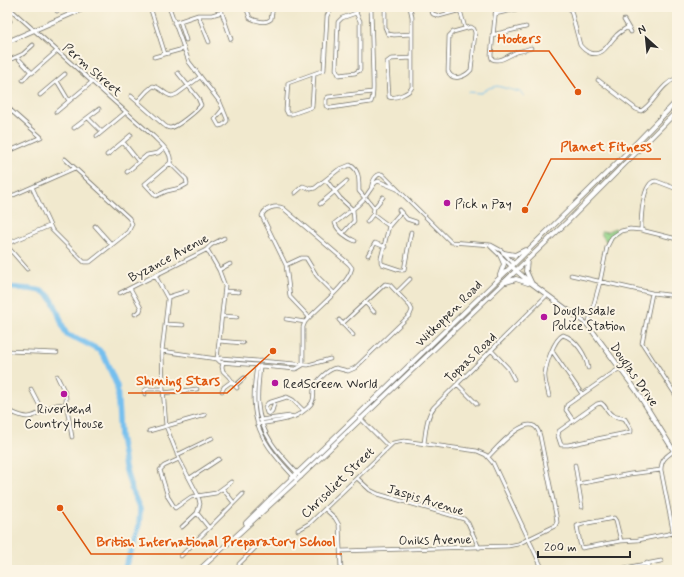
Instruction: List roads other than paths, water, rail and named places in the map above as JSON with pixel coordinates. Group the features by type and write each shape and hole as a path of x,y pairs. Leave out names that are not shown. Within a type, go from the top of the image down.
{"main road":[{"path":"7,42 87,7"},
{"name":"Witkoppen Road","path":"359,418 499,277 617,163 677,101"},
{"name":"Witkoppen Road","path":"199,570 260,508 297,476 517,270 677,111"},
{"path":"499,277 504,264 502,254 517,254 535,242"},
{"path":"527,260 526,271 531,284"},
{"name":"Douglas Drive","path":"512,265 531,284 588,325 621,368 677,456"},
{"path":"500,285 516,279 531,284"}],"street":[{"name":"Perm Street","path":"8,7 126,112 164,148"},
{"path":"57,11 60,7"},
{"path":"150,7 165,54"},
{"path":"169,7 189,62 217,98 223,109 227,121 219,126 215,119 223,109"},
{"path":"220,7 231,38"},
{"path":"246,7 250,18 265,22 268,22 271,19 273,7"},
{"path":"314,75 312,107 288,114 286,110 288,83 322,72 324,69 327,16 335,7"},
{"path":"356,13 360,21 360,70 359,72 355,73 339,75 336,69 338,24 342,18 356,13 359,7"},
{"path":"371,7 373,92 371,102 331,108 326,106 326,99 328,97 373,92"},
{"path":"385,7 384,27 388,34 412,34"},
{"path":"410,7 412,17 412,34 412,58 412,90 393,98 389,97 387,62 391,59 412,58"},
{"path":"428,7 436,16 472,7"},
{"path":"456,7 465,28"},
{"path":"496,7 492,35 491,54 493,60 506,58 531,48"},
{"path":"570,7 580,45 583,49 595,54 602,52 615,36 628,27"},
{"path":"496,14 521,8"},
{"path":"174,23 198,15 212,15 222,12"},
{"path":"198,15 208,42"},
{"path":"624,20 631,32"},
{"path":"180,21 186,40"},
{"path":"492,35 526,27"},
{"path":"465,28 473,28 475,33 472,68 467,74 452,77 449,75 448,71 449,38 453,32 465,28"},
{"path":"7,61 26,52 33,45"},
{"path":"154,57 183,49"},
{"path":"23,80 30,72 34,72 57,51"},
{"path":"17,57 30,72"},
{"path":"132,96 164,125 167,127 173,127 197,110 201,105 198,98 178,73"},
{"path":"40,95 65,74"},
{"path":"138,101 153,86 157,87 166,95 172,96 200,76"},
{"path":"598,80 638,110 642,110 662,88 677,78"},
{"path":"57,82 69,101"},
{"path":"56,112 92,82"},
{"path":"7,107 41,138 7,152"},
{"path":"74,128 99,109"},
{"path":"97,136 126,112"},
{"path":"88,118 102,132"},
{"path":"107,155 131,135"},
{"path":"123,142 139,162"},
{"path":"127,172 147,155 158,153 164,148 171,157 170,163 145,183 145,185 156,196 180,188 187,184 186,179 170,163"},
{"path":"32,187 53,232 85,263 90,262 130,230 132,226 131,220 65,159"},
{"path":"296,193 303,186 311,189 315,188 342,168 351,165 359,177 359,190 374,208"},
{"path":"7,198 74,168"},
{"path":"371,189 376,176 382,174 451,242 488,244 495,246 512,265"},
{"path":"376,176 378,181 399,190"},
{"path":"326,180 353,210 354,220 343,233"},
{"path":"320,204 347,181"},
{"path":"355,241 343,233 337,227 335,222 353,210 365,198 378,181"},
{"path":"641,230 643,203 650,183 656,181 677,189"},
{"path":"367,222 374,214 374,208 383,197"},
{"path":"303,365 303,327 305,322 334,293 350,274 351,267 286,210 281,206 277,206 265,211 262,216 286,265 290,297 309,317"},
{"path":"411,232 404,270 382,264 381,261 389,226 400,211 407,219 416,222"},
{"path":"374,214 389,226"},
{"path":"28,269 7,245 49,226"},
{"path":"95,226 112,245"},
{"path":"588,325 600,282 607,247 612,237 618,232 624,230 641,230 677,239"},
{"name":"Byzance Avenue","path":"120,293 206,250 211,245 224,238"},
{"path":"368,255 375,244 385,247"},
{"path":"206,250 208,251 224,281 225,291 217,359"},
{"path":"286,265 305,257 317,276 334,293"},
{"path":"219,270 230,264"},
{"path":"155,275 168,297 162,351 163,393 166,426 178,457 198,495 200,504 197,513 182,527"},
{"path":"571,275 652,293 677,296"},
{"path":"397,292 410,279"},
{"path":"257,422 291,419 294,417 312,403 316,384 329,371 336,368 348,371 355,368 412,312 411,308 390,285 384,284 342,324"},
{"path":"130,288 141,308 140,311 135,314"},
{"path":"168,297 188,291"},
{"path":"225,291 239,292"},
{"path":"652,293 642,343 677,396"},
{"name":"Topaas Road","path":"424,443 427,421 431,410 547,295"},
{"path":"365,302 374,312"},
{"path":"222,316 237,317"},
{"path":"286,319 305,322"},
{"path":"339,320 353,336"},
{"path":"166,324 183,325"},
{"path":"549,396 545,372 555,343 559,337 563,335 568,336 576,343 587,361 588,368"},
{"path":"219,341 243,343"},
{"path":"491,350 508,368 514,380"},
{"path":"7,351 57,353"},
{"path":"162,351 217,359 239,359 303,365 308,365 330,358"},
{"path":"552,351 582,394"},
{"path":"217,359 223,362 277,368 294,369 303,365"},
{"path":"238,364 239,359"},
{"path":"259,361 257,362 259,366 254,404 257,422 268,447 297,476"},
{"path":"223,362 223,370 236,387 244,378"},
{"path":"277,363 277,368"},
{"path":"573,420 566,410 566,406 621,368"},
{"path":"57,376 67,396 65,405 72,437"},
{"path":"222,391 224,387 232,381"},
{"path":"457,384 477,404"},
{"path":"145,394 146,389 163,388"},
{"path":"31,389 43,412"},
{"path":"163,393 197,389"},
{"path":"256,389 261,422 266,435 297,476"},
{"path":"275,401 289,398 303,410"},
{"path":"601,403 610,414 615,417 625,419 631,431 630,433 562,446 559,442 558,432 573,420 597,404 601,403"},
{"path":"7,410 25,417 34,416 58,404 65,405"},
{"path":"149,431 205,415"},
{"name":"Chrisoliet Street","path":"359,418 388,446"},
{"name":"Oniks Avenue","path":"340,551 510,546 553,528 557,522 540,436 535,426 531,425 522,427 515,431 488,457"},
{"path":"212,438 178,457 160,470 170,501 175,508 191,497 214,494 231,482"},
{"name":"Chrisoliet Street","path":"298,530 307,526 388,446 398,441 424,443 476,451 488,457"},
{"path":"674,451 661,463 661,470 677,552"},
{"path":"488,457 494,465 543,570"},
{"path":"190,478 218,459"},
{"path":"575,465 582,507"},
{"path":"578,484 630,474 661,470"},
{"name":"Jaspis Avenue","path":"357,478 370,490 378,494 464,519 468,523 479,548"},
{"path":"223,489 234,502"},
{"path":"181,556 243,494"},
{"path":"325,509 335,518 339,525 341,570"},
{"path":"197,513 209,528"},
{"path":"621,541 614,518 577,526 582,548 621,541 638,540 673,533"},
{"path":"234,570 261,542"},
{"path":"614,570 661,561"},
{"path":"647,563 649,570"},
{"path":"238,566 241,570"}],"waterway":[{"path":"468,92 481,93 489,88 497,86 520,92 524,96"},
{"path":"7,287 37,290 51,298 67,335 99,350 104,356 117,386 120,436 125,467 132,491 140,509 139,526 124,570"}],"place":[{"name":"Hooters","path":"578,92"},
{"name":"Pick n Pay","path":"447,203"},
{"name":"Planet Fitness","path":"525,210"},
{"name":"Douglasdale Police Station","path":"544,317"},
{"name":"Shining Stars","path":"273,351"},
{"name":"RedScreen World","path":"275,383"},
{"name":"Riverbend Country House","path":"64,394"},
{"name":"British International Preparatory School","path":"60,508"}]}
